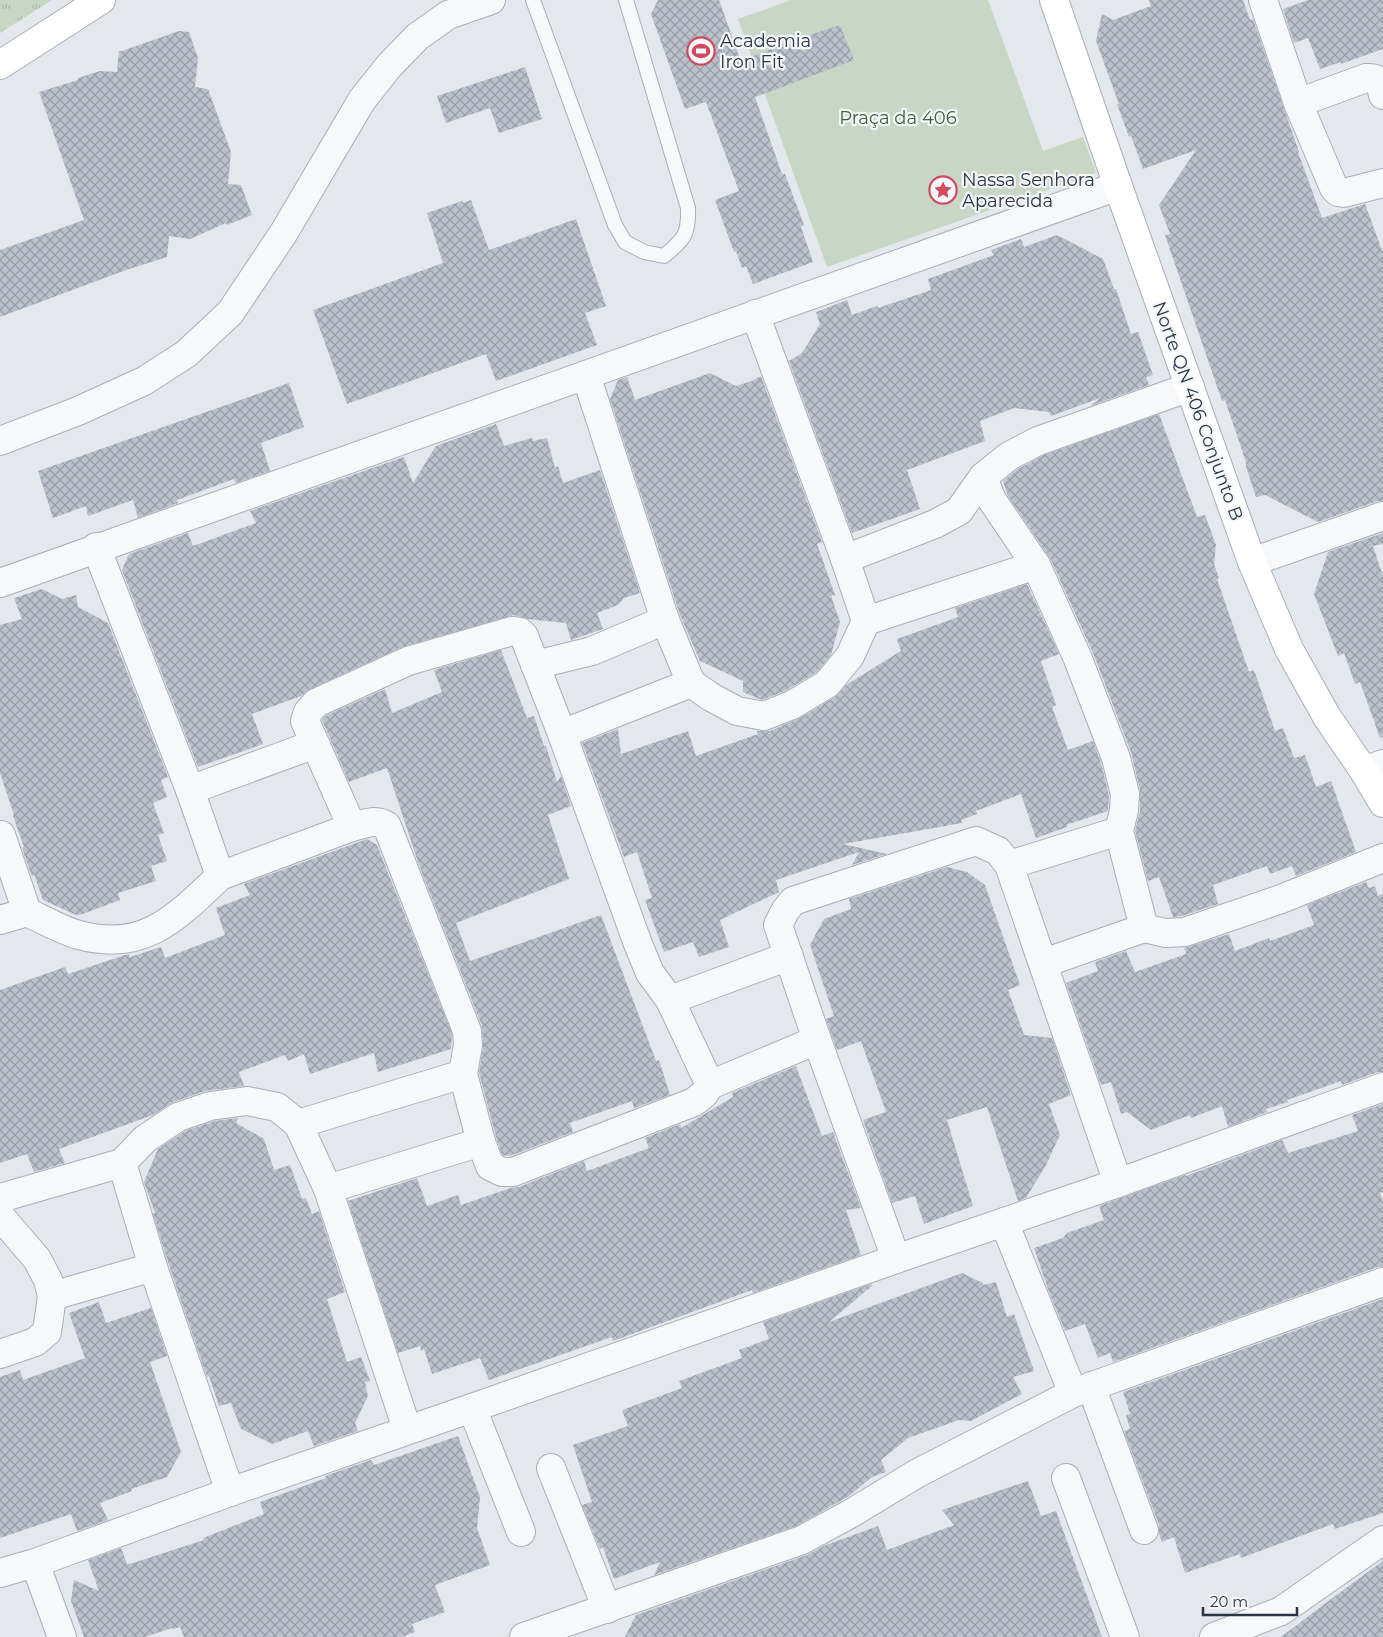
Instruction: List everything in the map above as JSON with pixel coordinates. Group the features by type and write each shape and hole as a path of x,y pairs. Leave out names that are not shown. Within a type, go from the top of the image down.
{"street":[{"path":"0,65 102,0"},
{"path":"0,441 78,411 144,381 186,354 230,313 283,234 362,100 389,66 417,36 448,15 491,0"},
{"name":"Norte QN 406 Conjunto B","path":"1054,0 1252,562 1290,649 1327,717 1373,768 1383,802"},
{"path":"1262,0 1298,103 1334,188 1338,192 1344,193 1382,187"},
{"path":"1298,103 1366,78 1374,78 1379,82 1383,95"},
{"path":"0,583 1118,186"},
{"path":"586,374 665,620 691,683 737,711 764,716 792,705 827,684 850,656 866,620 755,314"},
{"path":"845,559 935,524 959,511 982,477 1009,456 1038,441 1190,387"},
{"path":"982,477 992,500 1036,565 1078,660 1116,758 1125,794 1124,810 1119,831 1144,928"},
{"path":"1252,562 1383,516"},
{"path":"96,548 190,790 220,876"},
{"path":"866,620 1036,565"},
{"path":"535,665 592,651 665,620"},
{"path":"352,827 305,721 308,712 316,703 408,661 512,631 520,632 524,636 562,734 638,944 650,972 670,1000 710,1085"},
{"path":"562,734 691,683"},
{"path":"190,790 315,744"},
{"path":"0,920 26,912 78,935 99,939 128,939 158,929 184,911 220,876 352,827 380,821 387,826 467,1031 468,1045 463,1074 481,1142 490,1166 502,1172 513,1172 694,1102 704,1094 710,1085 817,1040"},
{"path":"1009,865 1119,831"},
{"path":"0,834 26,912"},
{"path":"896,1259 817,1040 778,925 793,901 976,841 998,851 1009,865 1118,1183"},
{"path":"1044,963 1144,928 1165,933 1185,932 1281,900 1383,858"},
{"path":"670,1000 789,956"},
{"path":"298,1124 463,1074"},
{"path":"0,1572 35,1563 408,1429 1118,1183 1383,1087"},
{"path":"0,1198 122,1163 145,1139 178,1117 210,1106 247,1101 277,1107 298,1124 328,1189 408,1429"},
{"path":"328,1189 481,1142"},
{"path":"122,1163 153,1267 230,1492"},
{"path":"0,1216 37,1259 48,1280 52,1296 46,1332 35,1342 0,1354"},
{"path":"1004,1222 1082,1389 1144,1530"},
{"path":"52,1296 153,1267"},
{"path":"524,1637 563,1631 607,1609 802,1540 850,1514 916,1474 1082,1389 1383,1282"},
{"path":"472,1408 520,1532"},
{"path":"551,1468 607,1609"},
{"path":"1066,1478 1125,1637"},
{"path":"1214,1637 1281,1611 1383,1540"},
{"path":"35,1563 62,1637"}],"lane":[{"path":"533,0 615,225 625,242 644,252 664,256 680,242 688,226 688,208 626,0"}],"green space":[{"path":"0,0 52,0 0,33"},
{"name":"Praça da 406","path":"791,0 988,0 1043,151 1083,137 1096,173 827,267 738,19"}],"building":[{"path":"658,0 719,0 741,61 787,43 804,52 810,35 840,25 854,60 755,97 782,174 785,174 804,225 801,227 813,262 753,284 746,266 742,268 736,251 734,252 715,200 739,191 706,102 685,109 651,14"},
{"path":"1149,0 1243,0 1250,20 1253,19 1322,218 1365,204 1383,253 1383,501 1378,501 1318,522 1265,495 1256,497 1225,400 1222,401 1165,235 1170,234 1159,205 1196,150 1143,169 1131,136 1129,137 1096,41 1102,14 1113,20 1151,6"},
{"path":"1308,0 1383,0 1383,49 1341,64 1341,62 1320,69 1308,38 1294,43 1283,9"},
{"path":"179,31 189,32 198,58 195,87 208,89 231,152 228,184 241,185 252,215 227,225 226,223 190,239 169,236 167,257 126,270 0,317 0,250 84,220 39,92 100,71 117,72 119,51"},
{"path":"525,67 542,119 499,133 490,108 446,123 437,96"},
{"path":"471,200 489,250 576,219 606,306 585,313 597,345 496,381 486,354 347,404 313,310 443,263 427,213 462,201 463,203"},
{"path":"1057,235 1103,259 1114,289 1116,289 1131,334 1138,332 1153,375 1146,377 1149,385 1090,406 1100,398 1051,416 1049,412 1014,408 980,421 985,441 907,470 920,509 852,533 789,361 802,353 820,324 816,312 847,300 852,315 877,306 878,308 931,290 928,279 994,255 991,250 1021,239 1024,247"},
{"path":"710,373 736,386 761,376 822,542 817,544 835,595 831,596 840,622 831,655 817,672 785,691 762,700 743,692 743,681 700,661 680,615 610,399 618,380 627,377 635,400"},
{"path":"289,383 304,427 261,443 270,471 236,483 234,479 177,500 178,503 138,518 133,500 88,516 86,506 53,518 38,471"},
{"path":"1159,414 1197,517 1205,515 1216,545 1214,564 1219,578 1217,579 1249,672 1254,670 1275,731 1283,728 1294,758 1305,755 1316,787 1331,781 1356,852 1296,876 1292,866 1270,874 1267,866 1213,885 1218,904 1182,916 1173,917 1159,877 1148,881 1135,831 1140,811 1140,790 1131,752 1093,653 1050,558 1008,496 1003,481 1018,469 1044,455"},
{"path":"496,424 504,446 532,438 533,441 547,438 555,468 558,466 563,483 600,470 640,593 624,598 618,605 597,613 603,629 571,640 566,623 527,619 514,615 402,647 310,689 301,696 252,714 263,744 198,767 122,570 129,554 188,533 193,546 256,523 250,511 404,457 413,483 436,446"},
{"path":"1383,533 1383,544 1373,546 1383,576 1383,737 1380,738 1360,682 1355,684 1344,653 1338,656 1314,594 1328,552"},
{"path":"1027,584 1059,654 1041,661 1056,705 1052,707 1068,750 1093,741 1109,795 1108,811 1066,825 1067,827 1036,838 1021,794 976,811 977,814 961,820 962,823 843,844 887,854 852,865 859,852 776,880 779,892 720,920 729,947 699,957 693,942 664,952 645,900 652,898 637,852 624,857 582,743 618,729 621,754 688,731 696,756 758,734 757,731 770,731 800,718 835,697 846,685 901,651 897,639 958,617 955,608"},
{"path":"42,589 62,599 76,595 78,607 108,623 168,777 161,780 167,797 153,803 164,833 158,835 167,861 151,866 156,881 118,893 120,900 80,915 76,915 43,900 34,874 32,877 22,848 24,847 0,773 0,625 22,619 14,598"},
{"path":"501,650 527,718 534,716 557,782 561,776 571,806 548,815 569,879 456,923 470,961 601,915 656,1061 659,1060 670,1095 634,1108 632,1101 570,1123 573,1132 510,1156 502,1155 479,1073 483,1047 482,1026 419,865 387,768 349,782 322,720 325,716 385,689 392,713 442,692 434,670"},
{"path":"367,839 377,845 452,1034 451,1049 378,1072 374,1053 310,1074 304,1054 288,1061 285,1055 239,1072 244,1086 205,1091 173,1102 153,1115 59,1149 65,1163 34,1172 27,1154 0,1163 0,990 65,967 68,974 125,955 129,954 130,957 161,947 165,958 225,935 216,908 250,895 244,884"},
{"path":"947,867 967,872 985,885 1020,985 1008,990 1024,1035 1052,1038 1071,1095 1049,1104 1060,1135 1046,1165 1026,1198 1018,1201 987,1107 947,1120 973,1206 924,1224 915,1196 892,1203 863,1120 886,1112 861,1041 837,1050 826,1019 834,1016 810,945 824,919 851,909 849,899"},
{"path":"1366,882 1369,888 1375,886 1378,896 1383,894 1383,1072 1378,1072 1342,1085 1341,1081 1287,1100 1288,1102 1266,1109 1267,1112 1228,1127 1222,1106 1191,1118 1190,1115 1151,1130 1127,1112 1121,1114 1111,1082 1101,1085 1066,983 1098,971 1095,962 1126,951 1135,972 1186,954 1184,948 1229,934 1235,951 1269,938 1270,941 1314,925 1307,905"},
{"path":"796,1066 822,1136 833,1132 861,1208 846,1210 861,1255 753,1293 752,1290 613,1341 612,1337 489,1380 480,1358 432,1374 424,1349 421,1351 420,1346 398,1353 348,1201 417,1178 427,1206 458,1195 461,1205 519,1187 584,1161 587,1171 649,1148 645,1138 680,1124 681,1128 733,1097 732,1093"},
{"path":"1383,1104 1383,1192 1380,1193 1383,1202 1383,1267 1378,1267 1113,1362 1110,1353 1098,1358 1085,1324 1065,1331 1034,1248 1063,1238 1067,1233 1104,1220 1099,1206 1282,1140 1288,1153 1358,1131 1352,1115"},
{"path":"238,1118 236,1123 264,1139 274,1170 290,1165 302,1199 306,1198 312,1214 319,1211 345,1292 327,1299 347,1362 361,1357 370,1381 365,1382 368,1396 355,1423 358,1431 314,1446 308,1431 272,1444 241,1429 231,1403 219,1406 209,1376 207,1377 168,1262 153,1214 155,1213 144,1182 158,1149 185,1131 214,1121"},
{"path":"962,1273 983,1283 983,1285 996,1282 1007,1317 1014,1314 1034,1371 1013,1377 1022,1394 971,1421 959,1420 908,1438 881,1460 886,1472 872,1477 849,1496 796,1526 654,1575 660,1562 614,1579 603,1547 600,1549 582,1505 592,1502 573,1445 628,1426 622,1410 682,1388 679,1381 742,1358 739,1350 769,1339 763,1322 871,1284 872,1286 829,1322"},
{"path":"1383,1299 1383,1513 1335,1529 1333,1524 1241,1558 1240,1554 1185,1573 1174,1537 1162,1542 1159,1534 1159,1525 1124,1431 1130,1429 1126,1415 1130,1414 1123,1392"},
{"path":"99,1302 106,1323 151,1308 167,1356 150,1362 181,1452 167,1477 131,1489 132,1491 100,1503 108,1520 77,1531 71,1514 0,1538 0,1377 20,1370 23,1380 85,1358 69,1313"},
{"path":"458,1436 480,1497 477,1528 490,1565 435,1585 445,1612 412,1624 415,1632 402,1637 184,1637 180,1627 145,1637 84,1637 71,1601 74,1580 99,1591 88,1560 121,1548 127,1564 133,1563 204,1540 203,1538 264,1514 260,1502 371,1460 374,1465"},
{"path":"1028,1481 1041,1516 1056,1511 1102,1637 625,1637 636,1615 807,1555 826,1545 878,1526 887,1550 954,1525 942,1510"},
{"path":"1383,1561 1383,1637 1281,1637 1335,1596"}],"place":[{"name":"Academia Iron Fit","path":"701,51"},
{"name":"Nassa Senhora Aparecida","path":"943,190"}]}
